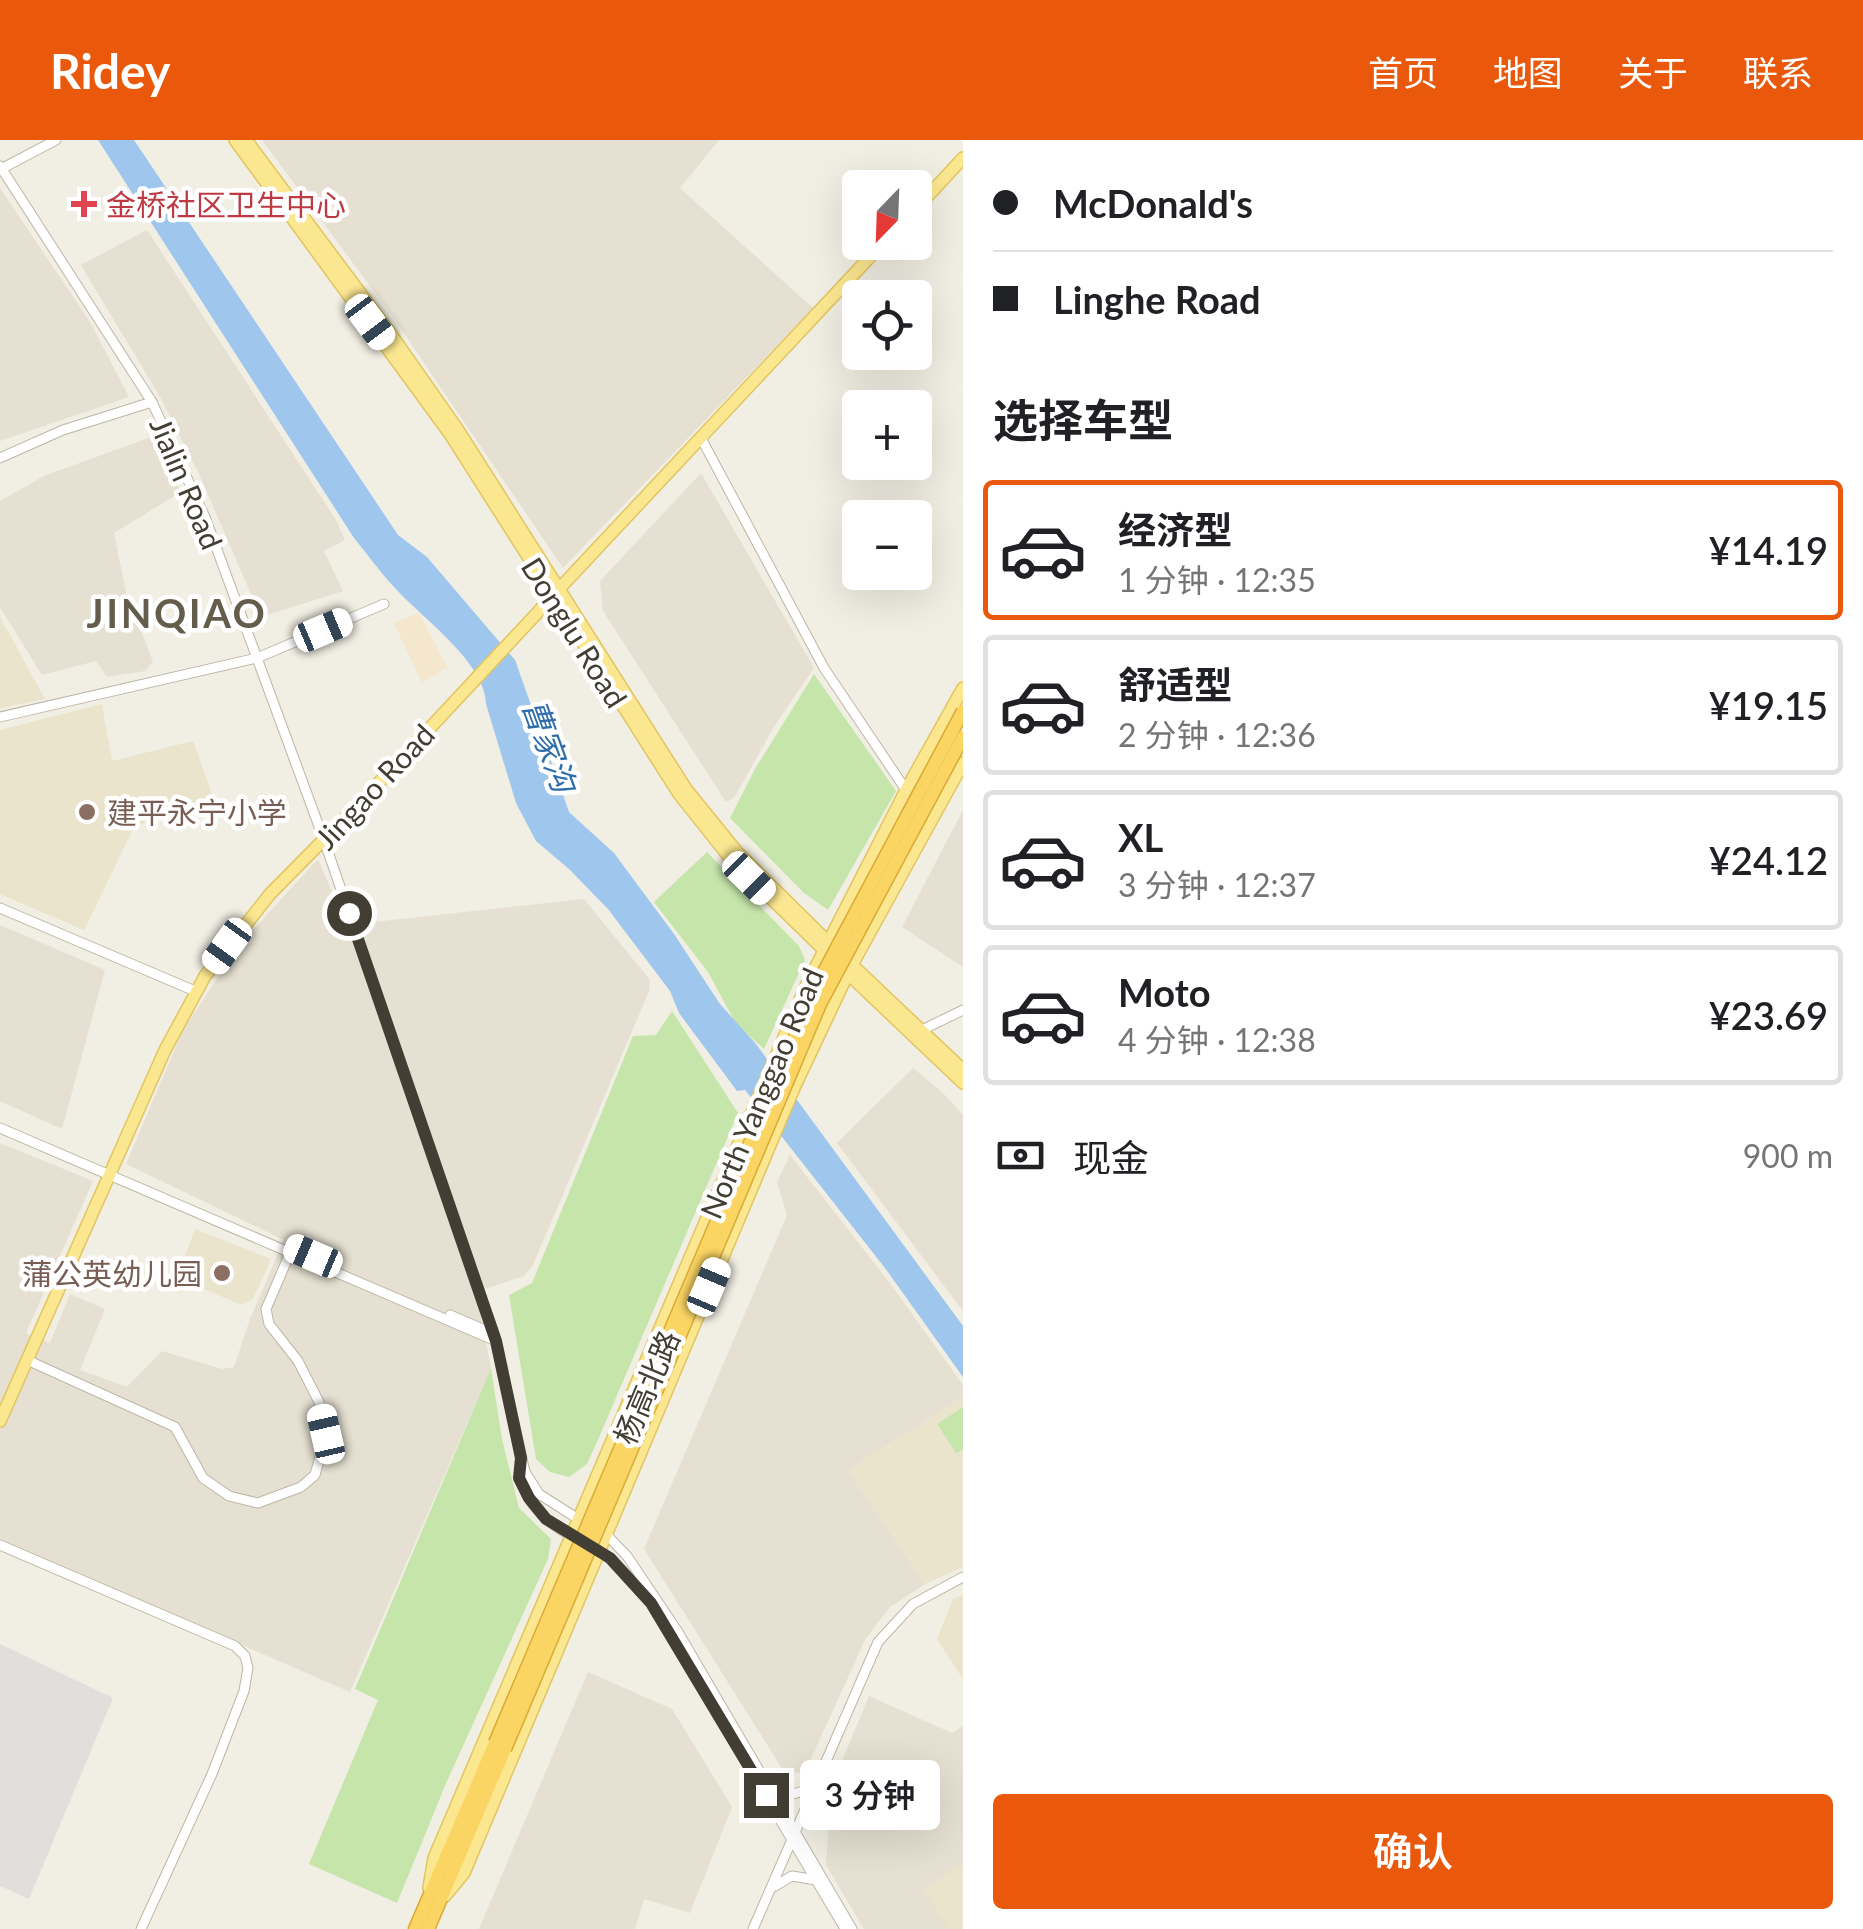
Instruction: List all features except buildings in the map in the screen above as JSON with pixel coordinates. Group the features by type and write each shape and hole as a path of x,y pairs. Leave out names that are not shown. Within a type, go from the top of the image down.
{"highway":[{"name":"杨高北路","path":"500,1746 819,981 963,711"},
{"name":"杨高北路","path":"500,1746 820,1004 963,737"},
{"name":"North Yanggao Road","path":"415,1929 433,1901 500,1746"},
{"name":"North Yanggao Road","path":"428,1929 433,1901"}],"main road":[{"name":"Donglu Road","path":"234,140 414,382 702,810 825,946 963,1070"},
{"name":"Donglu Road","path":"246,140 422,377 556,592"},
{"path":"932,192 963,158"},
{"name":"Jingao Road","path":"0,1421 195,991 270,894 867,260"},
{"name":"North Yanggao Road","path":"433,1901 434,1858 775,1060 825,946 963,688"},
{"name":"North Yanggao Road","path":"433,1901 464,1873 794,1088 850,969 963,763"},
{"name":"Donglu Road","path":"850,969 963,1083"}],"street":[{"path":"1,168 56,140"},
{"name":"Jialin Road","path":"1,168 152,402 205,518 324,840 495,1338 530,1484 578,1520 605,1533"},
{"path":"0,458 62,430 152,402"},
{"path":"701,438 824,668 906,790"},
{"path":"0,716 256,658 384,604"},
{"path":"0,908 195,991"},
{"path":"922,1030 963,1010"},
{"path":"0,1128 495,1338"},
{"path":"110,1173 495,1338"},
{"path":"27,1360 175,1427 203,1478 229,1496 258,1502 302,1487 315,1475 326,1434 319,1402 298,1361 268,1324 266,1310 290,1253"},
{"path":"521,1458 519,1478 546,1519 598,1550 651,1603 848,1929"},
{"path":"605,1533 657,1598 772,1790 816,1881 848,1929"},
{"path":"0,1545 235,1646 245,1656 248,1668 244,1692 212,1774 140,1929"},
{"path":"753,1929 866,1666 883,1635 917,1602 963,1578"},
{"path":"772,1790 795,1794 817,1781"},
{"path":"769,1892 792,1876 816,1881"}],"shaded area":[{"path":"262,140 719,140 680,188 813,308 563,568 395,320"},
{"path":"0,188 90,322 129,397 0,441"},
{"path":"147,230 336,520 345,540 324,551 343,591 261,617 199,474 160,397 81,265"},
{"path":"151,437 181,492 114,533 126,593 153,662 145,671 107,677 96,661 42,675 0,607 0,501 44,476"},
{"path":"701,473 814,668 775,725 734,798 726,802 603,611 600,581"},
{"path":"419,613 447,667 422,683 394,623"},
{"path":"0,617 45,699 0,708"},
{"name":"建平永宁小学","path":"102,704 112,761 193,741 213,797 134,827 84,930 0,894 0,730"},
{"path":"963,810 963,967 902,927"},
{"path":"318,859 346,925 584,899 650,980 649,991 533,1265 524,1276 476,1292 491,1368 350,1692 0,1539 0,1143 93,1181 26,1333 50,1343 70,1294 105,1309 80,1370 127,1387 162,1351 222,1369 234,1367 284,1240 126,1164 183,1030 240,944"},
{"path":"0,925 105,970 62,1129 0,1101"},
{"path":"913,1068 963,1115 963,1311 837,1143"},
{"path":"790,1155 963,1385 963,1397 848,1470 925,1584 890,1607 866,1638 804,1774 783,1770 644,1549 787,1215 777,1182"},
{"name":"蒲公英幼儿园","path":"195,1229 271,1259 253,1299 241,1305 200,1287 172,1291"},
{"path":"963,1397 963,1567 925,1584 848,1470"},
{"path":"963,1595 963,1679 937,1639 953,1599"},
{"path":"0,1644 113,1698 29,1899 0,1886"},
{"path":"588,1672 672,1709 732,1807 690,1913 644,1899 635,1929 479,1929"},
{"path":"869,1696 952,1733 963,1726 963,1929 864,1929 826,1865 831,1788"},
{"path":"963,1864 963,1929 949,1929 923,1889"}],"green space":[{"path":"814,674 896,791 828,910 804,893 730,818 755,769"},
{"path":"707,852 799,946 805,960 764,1049 736,1024 708,972 654,902"},
{"path":"672,1011 738,1113 587,1464 569,1477 550,1472 536,1459 509,1295 532,1283 633,1036 656,1035"},
{"path":"491,1368 502,1439 519,1508 551,1539 548,1559 447,1781 397,1903 309,1864 378,1700 355,1689"},
{"path":"963,1407 963,1449 956,1453 937,1424"}],"water":[{"name":"曹家沟","path":"98,140 134,140 398,535 427,557 515,660 569,812 614,853 720,1004 756,1044 963,1326 963,1377 885,1268 745,1090 737,1091 679,1013 670,991 608,909 536,841 516,803 483,688 475,673 354,538"}],"place":[{"name":"金桥社区卫生中心","path":"84,204"},
{"name":"建平永宁小学","path":"87,812"},
{"name":"蒲公英幼儿园","path":"222,1273"}],"district":[{"name":"JINQIAO","path":"177,613"}],"route":[{"path":"349,913 496,1341 521,1458 519,1478 546,1519 610,1558 651,1603 766,1795"}]}
